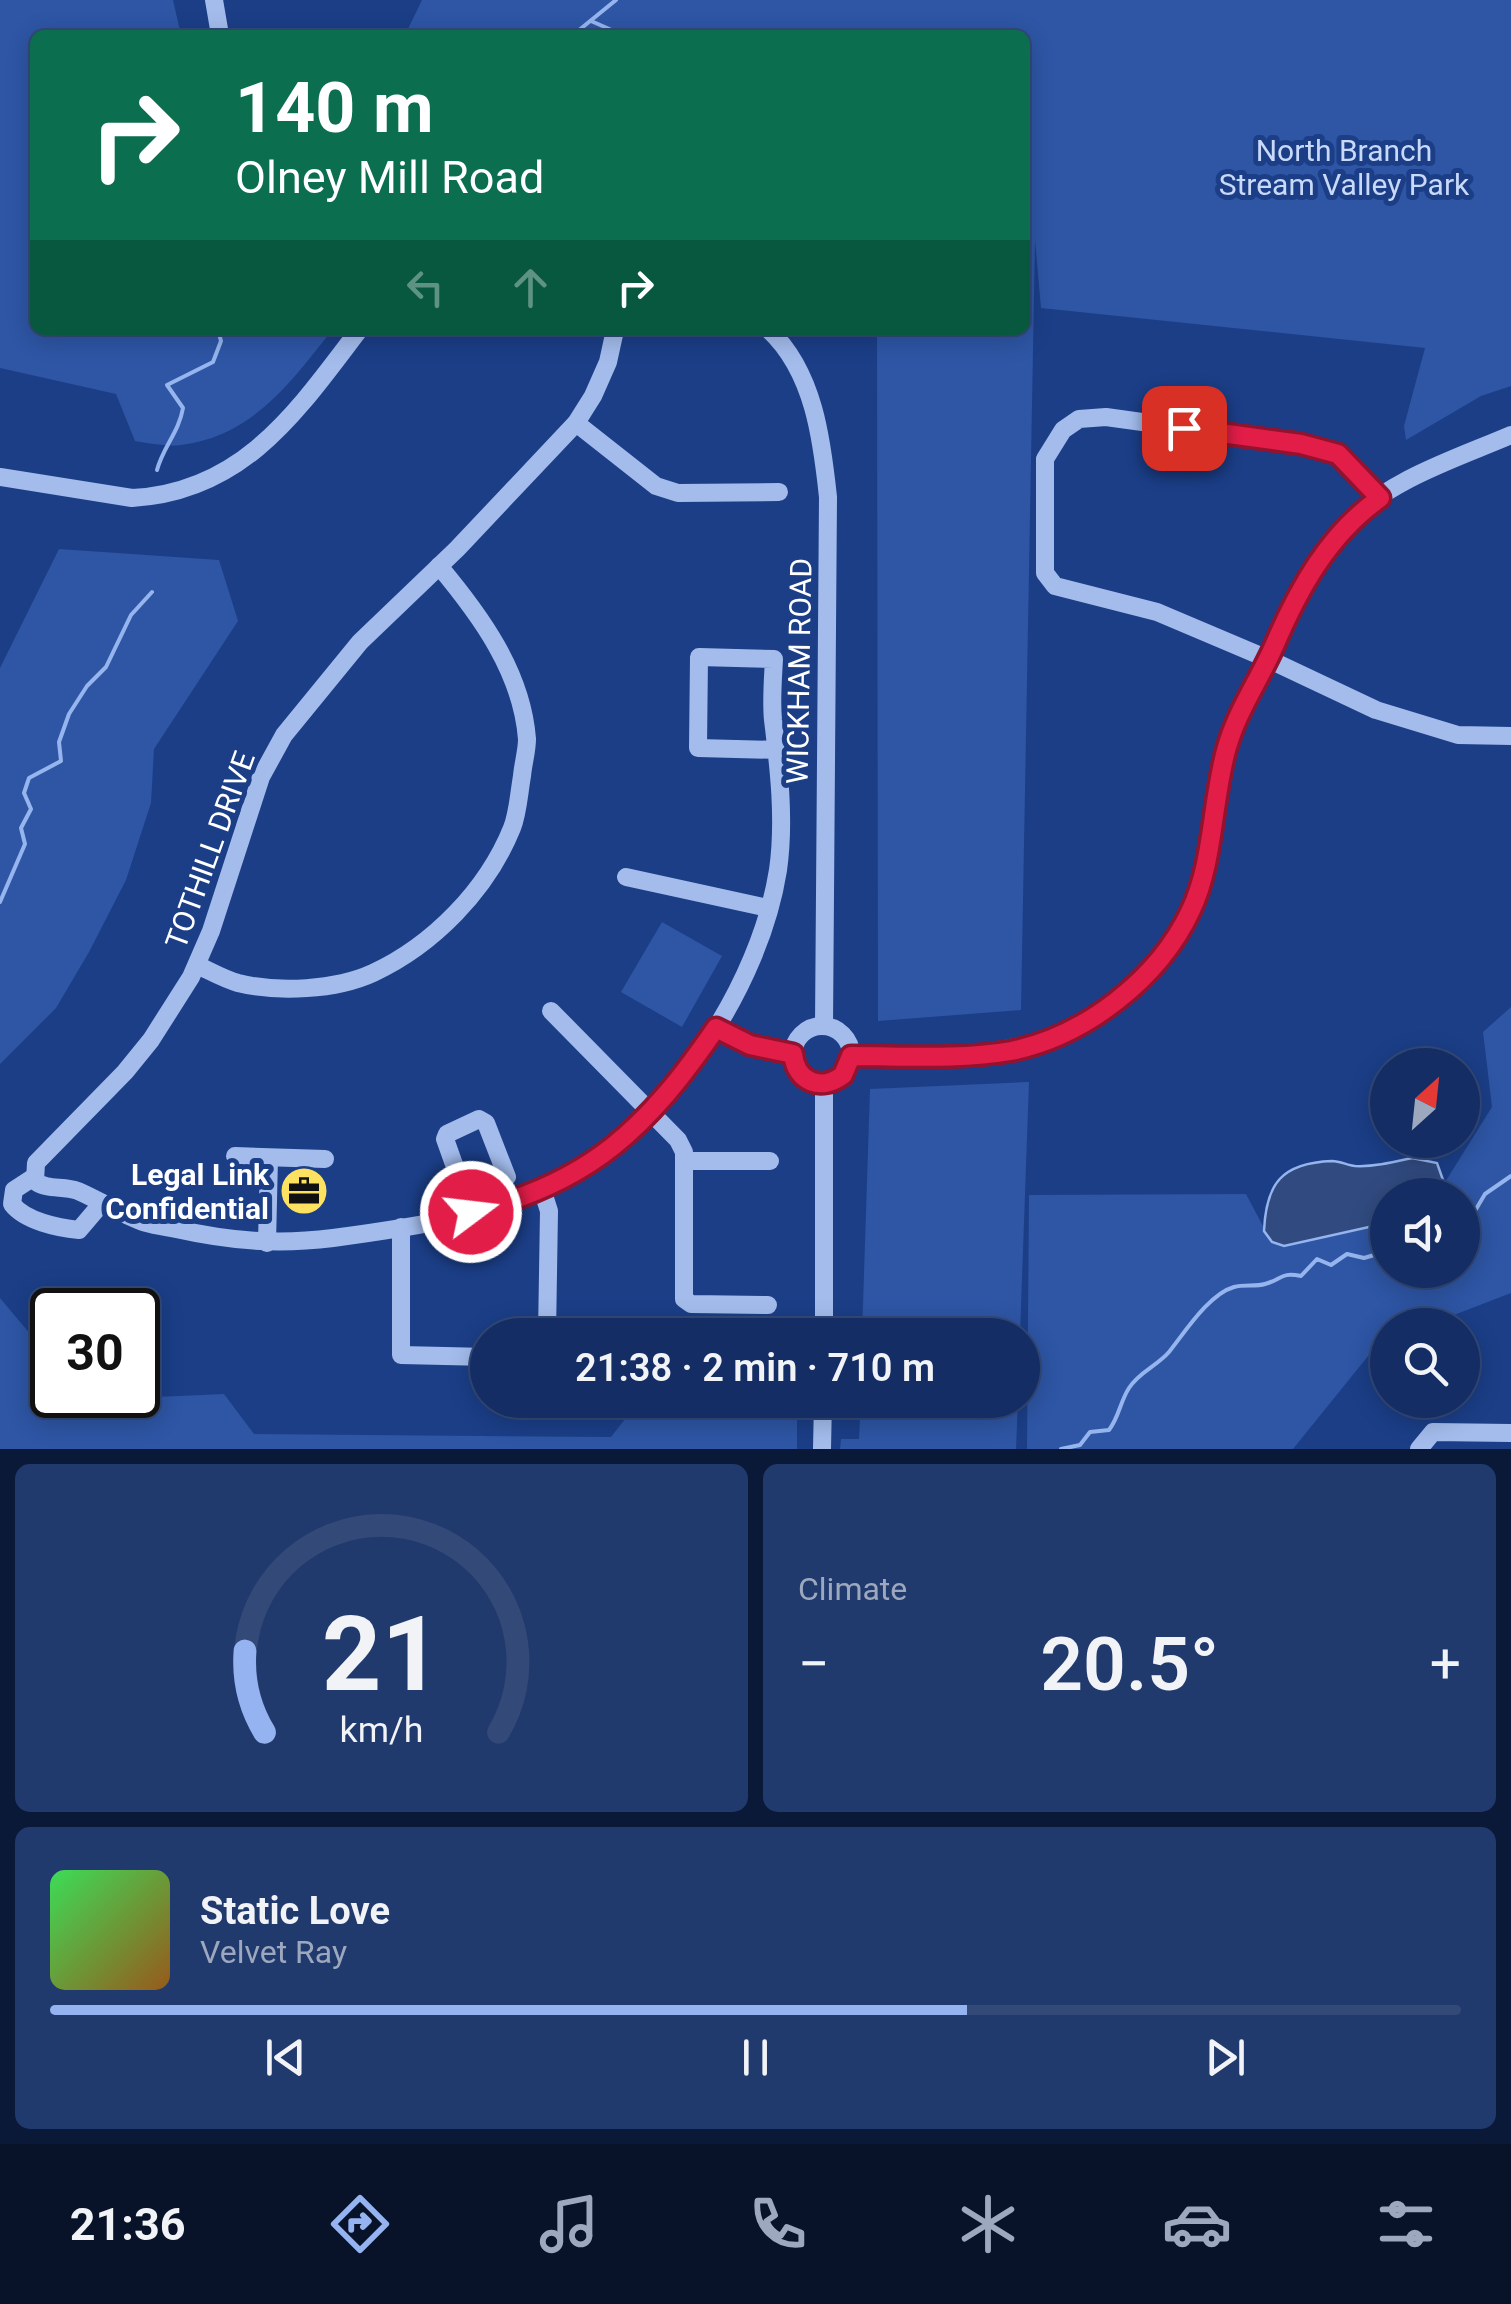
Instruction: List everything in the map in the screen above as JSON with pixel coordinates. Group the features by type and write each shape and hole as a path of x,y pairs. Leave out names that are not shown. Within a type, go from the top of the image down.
{"street":[{"path":"214,0 219,30"},
{"path":"0,477 132,498 152,497 210,478 252,456 274,436 355,335"},
{"name":"TOTHILL DRIVE","path":"102,1203 80,1230 41,1222 17,1212 12,1204 14,1190 34,1177 36,1163 151,1040 197,964 226,889 261,777 284,736 360,642 576,422 608,362 614,335"},
{"name":"WICKHAM ROAD","path":"773,335 802,376 822,442 828,497 824,1026"},
{"path":"1380,498 1338,454 1301,444 1106,418 1079,420 1054,441 1045,459 1045,573 1055,586 1156,612 1376,710 1458,735 1511,736"},
{"path":"576,422 656,486 678,493 779,492"},
{"path":"851,1056 948,1056 1011,1050 1051,1039 1094,1016 1138,984 1168,949 1192,909 1212,835 1226,750 1240,707 1268,659 1296,596 1315,568 1345,526 1380,498 1411,477 1511,435"},
{"path":"197,964 237,983 283,988 330,984 372,974 429,938 462,909 494,862 513,826 527,740 514,684 496,645 472,606 438,566"},
{"path":"34,1177 43,1187 73,1189 149,1224 217,1238 267,1243 304,1242 471,1212 511,1202 570,1177 635,1131 716,1028 754,951 778,870 779,750 773,718 774,659 699,657 698,748 779,750"},
{"path":"626,876 768,908"},
{"path":"551,1011 678,1140 685,1161 684,1299 691,1304 768,1306"},
{"path":"824,1026 844,1036 851,1056 843,1075 814,1084 798,1072 793,1054 806,1031 824,1026"},
{"path":"716,1028 750,1045 793,1054"},
{"path":"824,1084 824,1318"},
{"path":"471,1212 445,1140 447,1134 479,1119 486,1123 507,1177"},
{"path":"235,1156 325,1159"},
{"path":"267,1243 269,1158"},
{"path":"685,1161 770,1161"},
{"path":"542,1189 550,1211 547,1318"},
{"path":"401,1227 401,1356 470,1357"},
{"path":"822,1449 823,1418"},
{"path":"1420,1449 1433,1432 1511,1433"}],"green space":[{"path":"0,0 173,0 180,30 30,30 30,335 328,335 285,387 250,418 206,440 181,445 135,441 116,394 0,368"},
{"name":"North Branch Stream Valley Park","path":"422,0 1511,0 1511,386 1481,396 1406,440 1404,426 1425,348 1041,308 1035,240 1021,1010 878,1021 877,335 1030,335 1030,30 407,30"},
{"path":"59,549 219,560 238,621 154,749 151,803 126,880 89,952 56,1008 0,1064 0,668"},
{"path":"662,922 722,956 682,1027 621,992"},
{"path":"1511,1007 1511,1293 1472,1308 1370,1308 1370,1354 1293,1449 1027,1449 1027,1418 1040,1418 1040,1318 1028,1318 1029,1195 1246,1194 1264,1228 1370,1219 1370,1288 1480,1288 1480,1178 1448,1178 1460,1158 1480,1158 1480,1126 1492,1107 1483,1032"},
{"path":"1029,1082 1021,1318 863,1318 870,1089"},
{"path":"0,1298 30,1334 30,1418 160,1418 160,1397 224,1394 254,1434 611,1437 626,1418 797,1418 797,1449 0,1449"},
{"path":"860,1418 1017,1418 1016,1449 840,1449 841,1439 859,1439"}],"shaded area":[{"path":"1412,1158 1437,1163 1442,1178 1370,1178 1370,1227 1284,1246 1272,1242 1264,1231 1273,1188 1289,1171 1335,1161 1362,1166"}],"waterway":[{"path":"579,30 616,0"},
{"path":"591,21 612,30"},
{"path":"157,470 183,408 167,385 213,362 219,335"},
{"path":"0,902 25,844 21,828 31,809 24,793 29,778 61,761 59,742 69,714 87,686 106,667 131,615 152,592"},
{"path":"1480,1202 1485,1194 1511,1176"},
{"path":"1061,1449 1080,1445 1090,1432 1109,1430 1133,1382 1164,1357 1198,1315 1225,1291 1265,1284 1285,1275 1301,1276 1317,1259 1331,1265 1347,1254 1370,1256"}],"place":[{"name":"Legal Link Confidential","path":"304,1191"}],"route":[{"path":"471,1212 511,1202 570,1177 601,1157 635,1131 716,1028 750,1045 793,1054 798,1072 814,1084 824,1084 843,1075 851,1056 948,1056 1011,1050 1051,1039 1094,1016 1138,984 1168,949 1192,909 1212,835 1226,750 1240,707 1268,659 1296,596 1345,526 1380,498 1338,454 1301,444 1184,428"}]}
